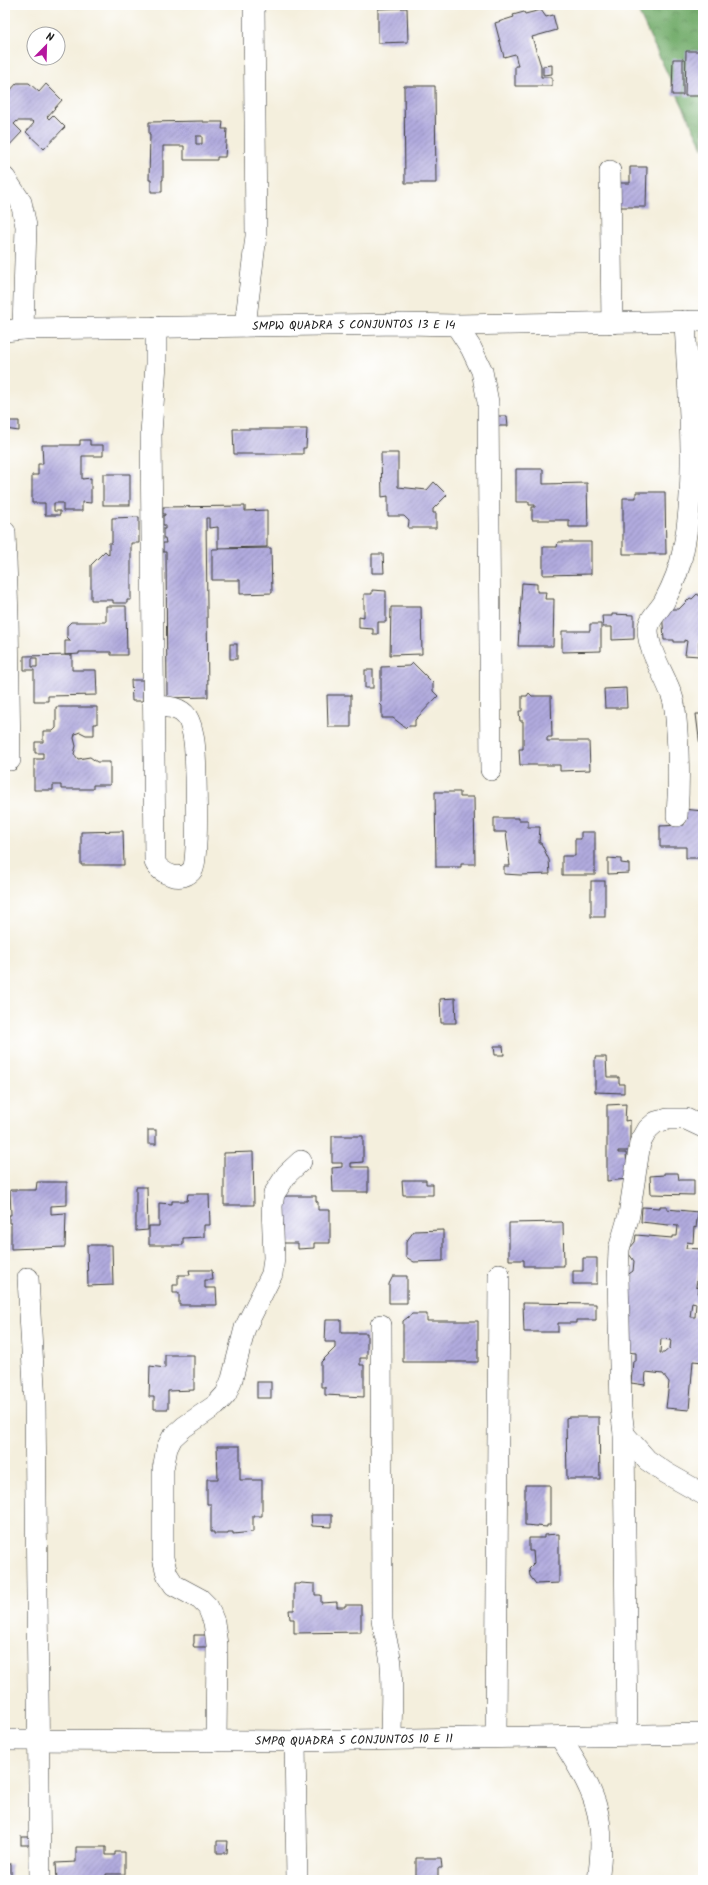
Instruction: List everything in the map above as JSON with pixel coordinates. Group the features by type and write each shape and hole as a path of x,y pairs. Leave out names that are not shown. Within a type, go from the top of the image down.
{"street":[{"path":"245,326 256,236 254,5"},
{"path":"610,171 612,323"},
{"path":"5,178 21,202 26,226 14,330"},
{"path":"677,816 679,758 676,713 672,697 652,646 648,631 651,621 664,602 677,573 686,536 690,484 694,321"},
{"name":"SMPW QUADRA 5 CONJUNTOS 13 E 14","path":"14,330 245,326 456,326 694,321"},
{"path":"456,326 471,348 482,371 488,402 491,770"},
{"path":"154,706 175,708 181,711 188,718 194,740 196,829 195,865 192,871 187,874 176,876 164,874 158,868 156,862 154,706 151,433 156,364 156,327"},
{"path":"5,532 10,760"},
{"path":"627,1736 624,1434 620,1355 618,1278 619,1249 629,1215 640,1143 648,1129 656,1122 668,1119 686,1120 703,1127"},
{"path":"216,1741 217,1645 214,1622 208,1607 200,1599 174,1584 167,1574 163,1558 163,1470 167,1448 172,1438 184,1427 216,1406 226,1394 232,1379 245,1328 272,1274 274,1258 272,1206 274,1194 287,1174 301,1162"},
{"path":"496,1737 499,1274"},
{"path":"28,1278 35,1412 40,1880"},
{"path":"381,1325 382,1620 391,1665 391,1739"},
{"path":"624,1434 647,1460 666,1473 703,1494"},
{"name":"SMPQ QUADRA 5 CONJUNTOS 10 E 11","path":"5,1740 295,1741 703,1734"},
{"path":"560,1737 582,1773 595,1800 600,1815 602,1833 598,1880"},
{"path":"295,1741 297,1880"}],"green space":[{"path":"635,5 703,5 703,149"}],"building":[{"path":"407,8 408,42 378,43 378,9"},
{"path":"541,10 546,17 553,15 557,30 532,37 541,66 541,77 552,77 552,86 515,86 515,66 518,66 515,54 504,57 495,23 514,17 513,15"},
{"path":"701,42 703,42 703,96 685,96 686,51 702,51"},
{"path":"673,59 683,59 683,95 672,95"},
{"path":"552,65 552,74 543,75 543,66"},
{"path":"17,83 29,83 39,92 46,84 62,100 47,117 49,119 53,115 65,127 44,149 26,132 34,123 32,121 17,121 14,124 22,132 5,150 5,90 8,93"},
{"path":"404,86 435,86 436,183 405,183"},
{"path":"149,122 223,122 222,129 227,129 225,157 217,157 217,160 184,160 184,146 163,146 162,192 151,192 151,180 149,180","holes":["196,136 202,136 202,144 196,144"]},
{"path":"630,167 647,167 646,207 617,207 618,183 630,183"},
{"path":"489,416 507,416 508,426 490,426"},
{"path":"19,421 19,431 5,429 5,422"},
{"path":"233,429 307,429 306,448 303,448 303,454 234,454"},
{"path":"80,440 90,440 90,445 103,445 103,456 82,456 82,479 91,478 91,503 82,502 82,511 63,511 63,503 54,503 54,511 60,511 60,515 45,515 45,503 32,503 32,475 38,475 38,464 43,464 42,445 80,445"},
{"path":"381,453 398,453 398,487 427,490 434,482 447,495 433,509 433,513 436,513 436,528 408,528 409,521 404,516 388,516 388,496 382,497"},
{"path":"516,469 543,469 543,484 587,483 588,527 569,527 569,520 532,520 532,507 535,507 535,505 529,505 529,502 516,502"},
{"path":"103,474 130,474 130,505 103,505"},
{"path":"636,492 665,492 666,554 623,554 623,498 636,498"},
{"path":"245,506 245,511 267,510 267,547 218,548 218,527 209,528 209,518 206,518 208,697 167,698 166,552 163,552 163,543 166,543 165,538 163,538 163,529 165,529 165,525 163,525 163,516 165,514 163,514 163,507"},
{"path":"139,517 139,543 131,543 131,600 127,600 127,603 113,603 113,600 91,600 91,565 105,551 109,555 109,543 112,543 112,518"},
{"path":"558,542 591,542 591,574 543,575 543,547 557,547"},
{"path":"271,548 272,593 240,594 240,580 212,580 212,549"},
{"path":"372,554 383,554 384,573 372,573"},
{"path":"522,583 537,584 537,592 546,592 545,599 554,599 553,646 518,646"},
{"path":"372,590 386,591 386,622 378,622 378,634 373,634 373,629 359,628 359,616 364,617 364,594 372,594"},
{"path":"697,594 703,598 703,641 699,641 699,656 685,655 687,641 684,640 684,642 674,642 674,640 664,640 662,609 679,609 690,598 692,599"},
{"path":"106,606 126,606 127,655 111,655 111,652 79,652 79,654 65,655 65,641 71,641 67,637 67,626 71,622 106,622"},
{"path":"391,607 421,607 422,654 390,655"},
{"path":"612,614 634,615 634,639 612,640 612,627 603,627 602,616 612,616"},
{"path":"590,624 601,624 601,651 562,652 562,631 590,631"},
{"path":"230,644 237,644 237,659 230,659"},
{"path":"72,655 72,670 96,670 97,695 48,696 48,701 34,701 34,670 24,670 24,656","holes":["32,658 37,658 37,667 32,667"]},
{"path":"413,663 433,683 433,691 438,696 415,720 415,726 408,726 406,728 393,718 382,718 382,706 380,704 381,667 410,666"},
{"path":"365,670 373,670 373,688 365,688"},
{"path":"131,680 143,680 143,701 132,701"},
{"path":"626,688 627,708 605,708 604,689"},
{"path":"529,693 532,696 551,696 552,737 547,737 547,741 589,741 590,770 560,771 560,765 520,765 519,749 523,749 523,721 520,721 519,711 522,711 522,696 527,696"},
{"path":"327,695 351,695 351,727 328,727"},
{"path":"56,707 97,707 97,724 94,724 94,735 86,735 80,732 75,734 74,738 76,746 74,754 78,759 90,757 97,762 110,762 110,785 93,785 93,789 61,789 61,785 53,785 53,790 34,790 34,759 43,759 43,753 35,753 35,742 43,742 43,731 53,731 56,728"},
{"path":"696,714 703,714 703,745 700,746"},
{"path":"435,792 460,792 460,797 474,797 475,864 461,864 461,867 436,867"},
{"path":"683,809 703,811 703,858 686,858 686,847 660,847 660,826 684,825"},
{"path":"494,818 519,818 519,820 528,820 528,827 540,827 539,843 541,843 549,860 550,874 504,874 504,866 510,866 506,832 494,832"},
{"path":"123,831 124,865 81,865 81,832"},
{"path":"581,832 595,832 595,875 562,875 562,856 575,856 575,839 581,839"},
{"path":"608,858 621,859 621,863 629,864 629,873 608,874"},
{"path":"591,881 605,881 605,917 591,917"},
{"path":"455,998 456,1023 441,1023 440,999"},
{"path":"494,1046 503,1046 504,1055 495,1055"},
{"path":"595,1057 606,1057 607,1077 619,1077 619,1084 624,1084 624,1093 595,1092"},
{"path":"626,1104 625,1121 630,1120 630,1151 618,1151 618,1153 626,1153 628,1179 607,1181 607,1105"},
{"path":"148,1130 156,1130 156,1144 148,1144"},
{"path":"332,1136 363,1136 363,1162 351,1163 351,1167 368,1167 368,1192 333,1192 332,1168 342,1167 342,1163 332,1163"},
{"path":"253,1152 254,1205 224,1205 224,1153"},
{"path":"664,1173 678,1173 679,1180 694,1180 694,1195 651,1194 650,1176 664,1175"},
{"path":"402,1180 426,1180 426,1184 433,1184 433,1195 403,1195"},
{"path":"37,1182 67,1182 67,1205 51,1206 51,1214 66,1213 65,1247 11,1249 11,1223 9,1223 9,1215 11,1215 10,1190 36,1190"},
{"path":"136,1187 147,1187 148,1230 136,1231"},
{"path":"188,1194 209,1194 210,1225 204,1225 204,1237 183,1238 183,1245 149,1245 149,1226 159,1226 159,1203 172,1204 172,1201 187,1201"},
{"path":"316,1196 318,1210 330,1210 330,1243 314,1243 314,1248 298,1249 298,1243 283,1243 283,1223 277,1223 277,1197"},
{"path":"660,1206 667,1206 667,1209 698,1212 696,1228 694,1227 693,1243 687,1242 686,1248 701,1249 696,1287 699,1288 698,1294 703,1295 703,1362 693,1361 689,1410 666,1408 669,1382 663,1374 646,1372 645,1385 631,1383 633,1361 636,1361 636,1353 626,1352 626,1276 633,1271 634,1261 629,1254 630,1248 635,1242 636,1235 672,1238 672,1236 677,1236 678,1226 641,1222 642,1207 660,1208","holes":["692,1302 696,1303 695,1317 690,1317","661,1339 671,1340 670,1348 664,1353 660,1353"]},
{"path":"562,1222 564,1266 524,1266 524,1260 509,1260 509,1223"},
{"path":"443,1230 443,1261 414,1262 406,1257 406,1242 414,1231"},
{"path":"87,1245 112,1245 113,1285 88,1286"},
{"path":"583,1258 597,1258 597,1284 573,1284 573,1271 583,1271"},
{"path":"189,1270 212,1270 213,1280 205,1280 205,1288 216,1288 217,1305 179,1305 179,1293 173,1293 173,1285 178,1285 178,1275 190,1275"},
{"path":"393,1276 407,1276 407,1303 389,1303 389,1284"},
{"path":"523,1303 596,1304 596,1320 576,1320 576,1323 558,1323 558,1332 524,1332"},
{"path":"412,1314 427,1314 427,1321 478,1321 478,1362 403,1362 403,1321"},
{"path":"326,1320 341,1320 341,1333 367,1333 367,1358 360,1358 360,1365 364,1365 364,1397 325,1395 325,1387 321,1387 321,1362 335,1348 335,1342 325,1342"},
{"path":"165,1355 194,1355 194,1390 168,1391 168,1409 154,1409 154,1397 149,1397 150,1366 165,1368"},
{"path":"257,1382 271,1382 271,1398 257,1398"},
{"path":"599,1417 600,1479 567,1479 566,1418"},
{"path":"217,1446 240,1446 240,1480 262,1480 262,1516 253,1516 253,1532 233,1534 233,1532 228,1532 228,1534 214,1534 214,1532 211,1532 211,1504 207,1504 207,1479 218,1479"},
{"path":"525,1485 550,1485 550,1525 547,1525 547,1527 525,1525"},
{"path":"311,1515 332,1515 332,1527 312,1526"},
{"path":"559,1534 559,1583 536,1584 530,1576 529,1568 534,1563 533,1551 529,1551 529,1538 544,1538 544,1535"},
{"path":"294,1584 315,1584 315,1595 321,1595 321,1603 337,1602 337,1607 345,1607 345,1605 361,1605 361,1632 294,1633 294,1619 290,1619 289,1610 294,1610"},
{"path":"194,1635 208,1635 208,1647 194,1647"},
{"path":"21,1837 45,1837 45,1845 21,1845"},
{"path":"217,1841 228,1841 227,1853 217,1853"},
{"path":"76,1847 106,1847 106,1855 115,1855 115,1852 125,1852 125,1874 106,1874 106,1880 57,1880 56,1863 76,1862"},
{"path":"416,1858 441,1858 442,1868 438,1868 438,1880 416,1878"},
{"path":"5,1864 11,1864 11,1880 5,1880"}]}
